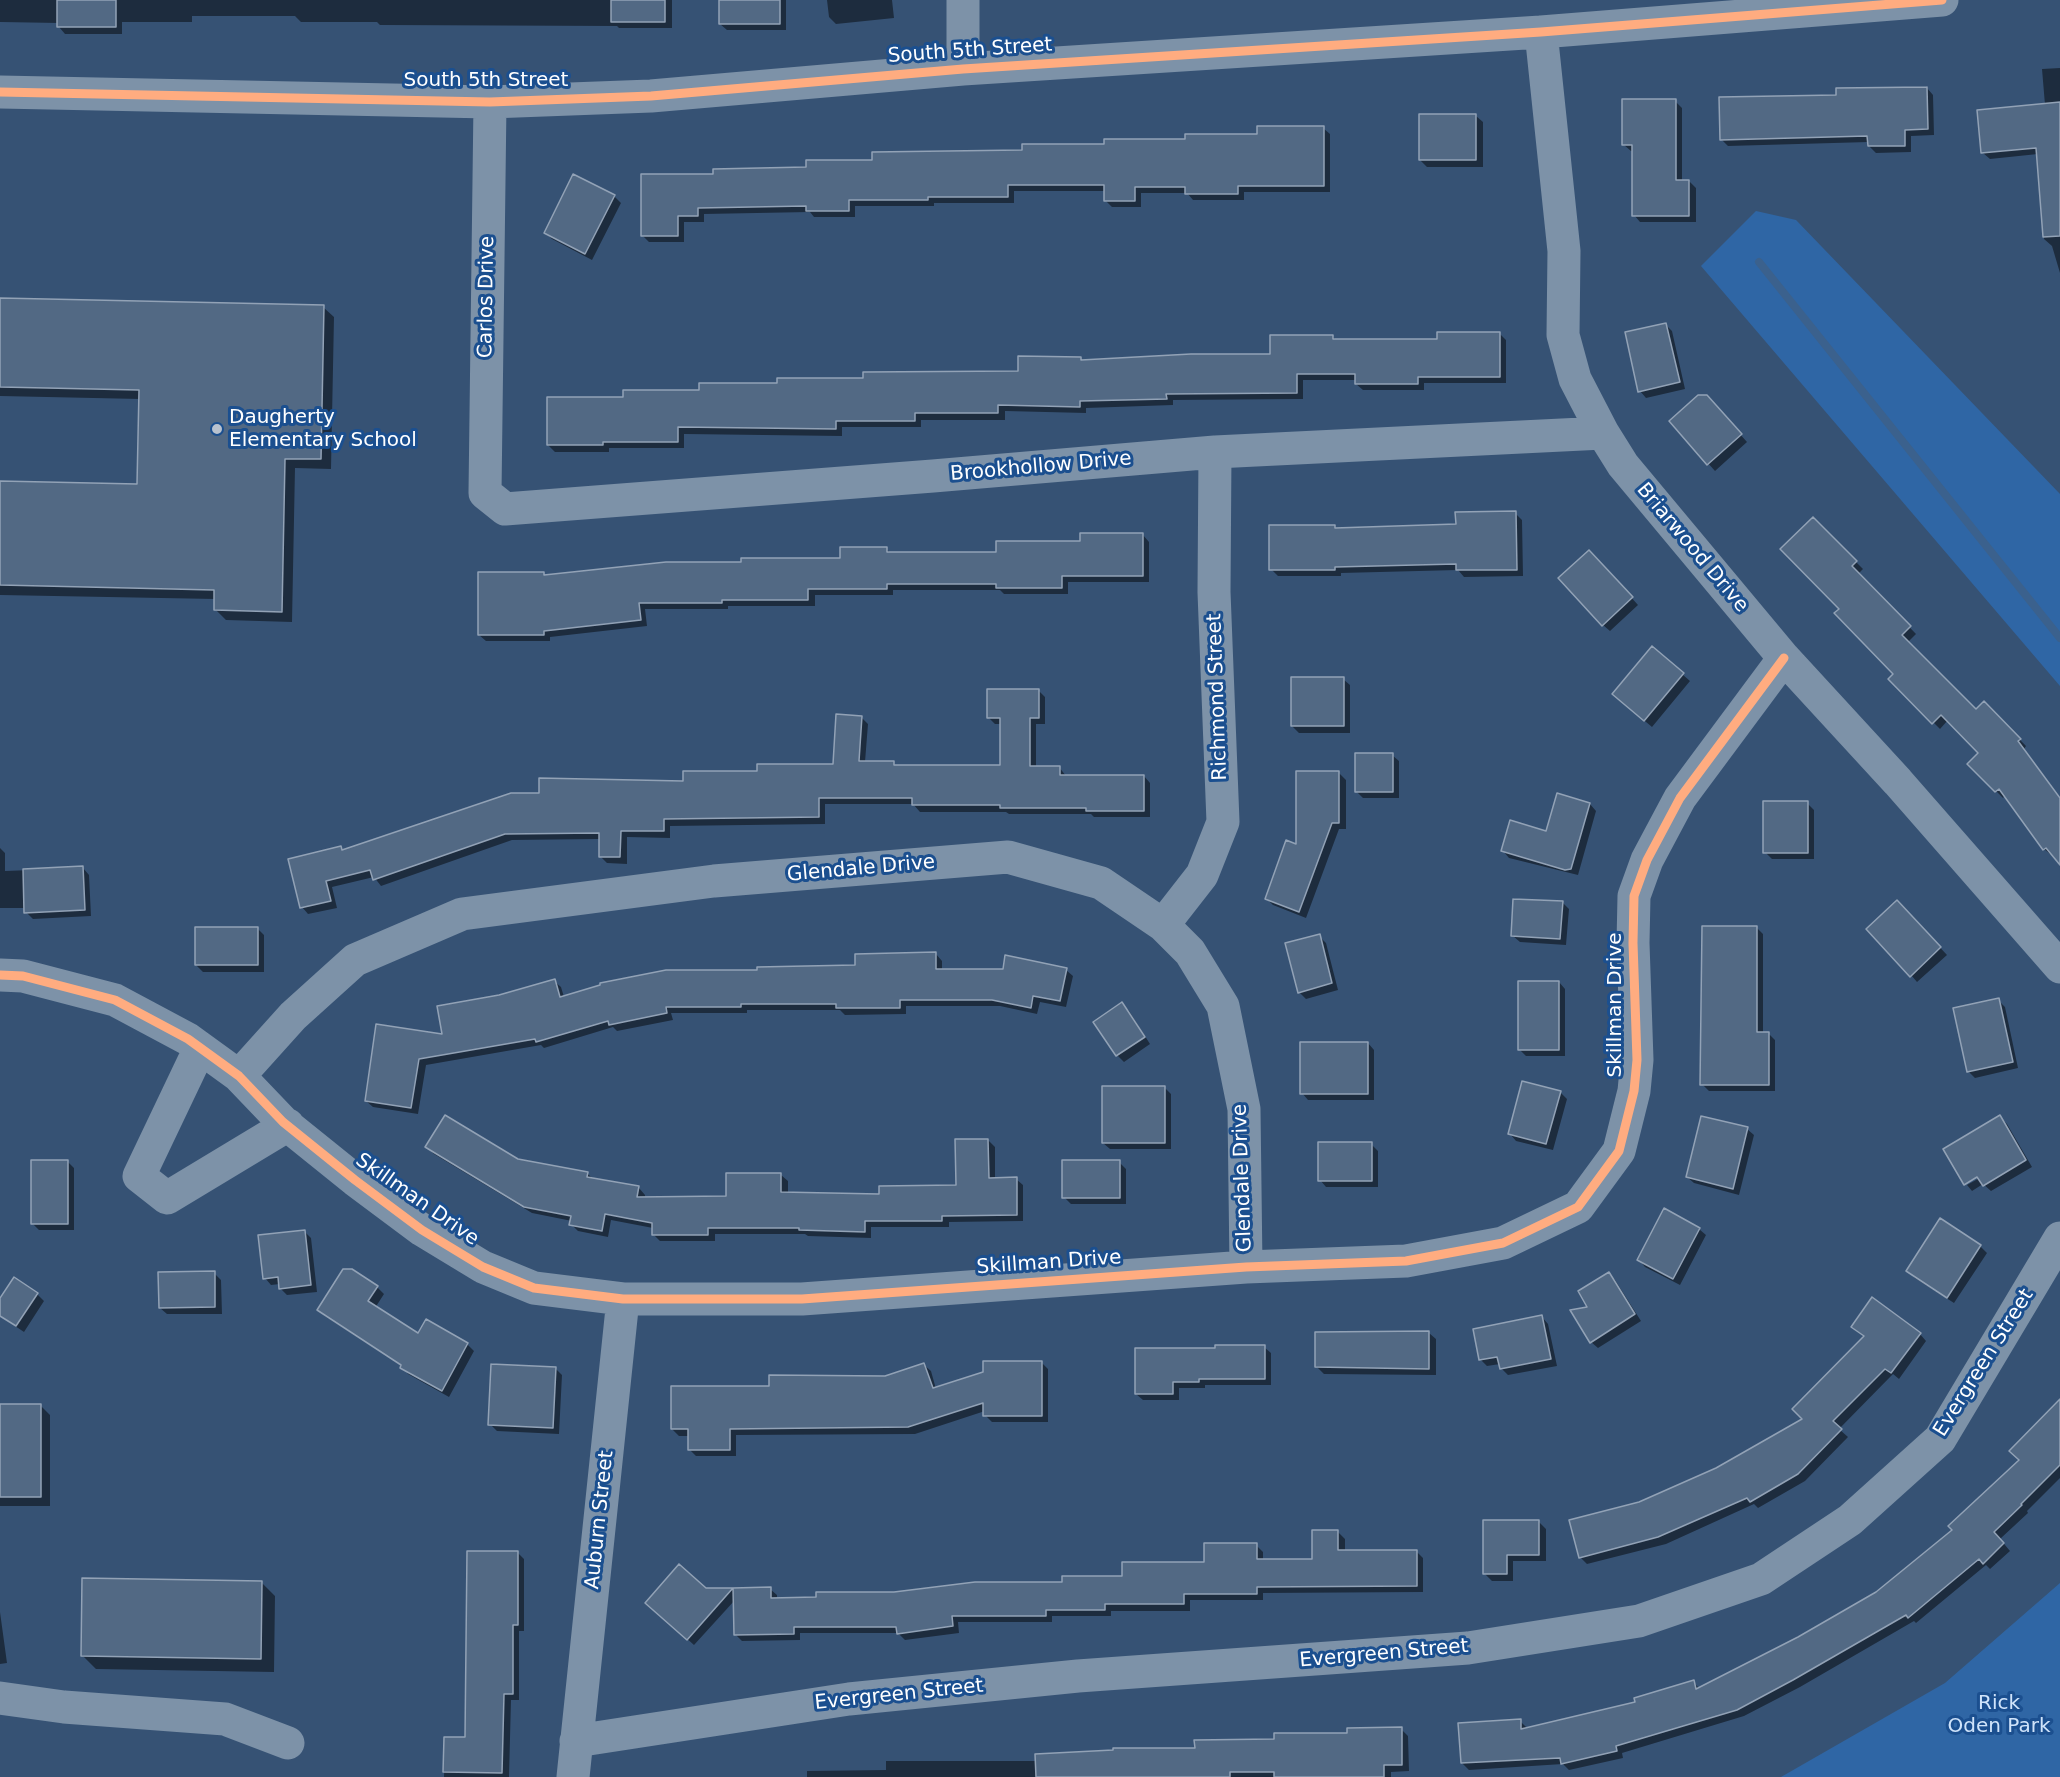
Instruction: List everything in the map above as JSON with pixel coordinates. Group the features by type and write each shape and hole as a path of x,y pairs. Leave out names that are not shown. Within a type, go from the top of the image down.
{"street":[{"path":"963,0 963,69"},
{"name":"South 5th Street","path":"0,92 490,102 651,96 963,69 1541,32 1694,10 1942,0"},
{"name":"Briarwood Drive","path":"1541,32 1564,251 1563,336 1575,379 1603,433 1623,465 1784,658 1898,782 2060,967"},
{"name":"Carlos Drive","path":"485,493 490,102"},
{"name":"Brookhollow Drive","path":"485,493 505,508 1215,452 1603,433"},
{"name":"Richmond Street","path":"1163,925 1202,875 1223,822 1214,592 1215,452"},
{"name":"Skillman Drive","path":"0,975 23,976 115,1000 188,1039 238,1076 288,1125 355,1180 422,1230 483,1268 534,1288 623,1299 802,1299 1246,1267 1406,1261 1503,1243 1578,1207 1619,1151 1634,1091 1637,1060 1633,943 1634,896 1640,878 1680,798 1784,658"},
{"name":"Glendale Drive","path":"238,1076 292,1016 355,960 462,914 714,881 1008,857 1101,883 1163,925 1190,952 1223,1006 1244,1109 1246,1267"},
{"path":"200,1048 139,1176 166,1198 288,1125"},
{"name":"Evergreen Street","path":"576,1741 849,1699 1078,1676 1468,1648 1639,1621 1761,1579 1850,1520 1940,1439 2060,1238"},
{"name":"Auburn Street","path":"576,1741 623,1299"},
{"path":"0,1698 64,1707 225,1719 288,1743"},
{"path":"573,1777 576,1741"}],"green space":[{"path":"1756,211 1796,220 2060,494 2060,686 1701,266"},
{"name":"Rick Oden Park","path":"2060,1583 2060,1777 1781,1777 1945,1683"}],"building":[{"path":"57,0 116,0 116,27 57,27"},
{"path":"611,0 665,0 665,22 611,22"},
{"path":"719,0 780,0 780,24 719,24"},
{"path":"1927,87 1928,129 1905,130 1905,146 1868,146 1867,136 1720,140 1719,97 1836,95 1836,88"},
{"path":"1622,99 1676,99 1676,180 1689,180 1689,216 1632,216 1632,145 1622,145"},
{"path":"2060,102 2060,236 2043,237 2036,148 1981,153 1977,110"},
{"path":"1419,114 1476,114 1476,160 1419,160"},
{"path":"1257,126 1324,126 1324,186 1238,186 1238,194 1185,194 1185,187 1135,187 1135,201 1104,201 1104,185 1008,185 1008,197 849,200 849,211 806,211 806,206 698,208 698,216 678,216 678,236 641,236 641,174 713,174 713,169 806,167 806,160 872,160 872,152 1022,150 1022,144 1104,144 1104,139 1185,139 1185,134 1257,134"},
{"path":"573,174 615,195 585,254 544,233"},
{"path":"0,298 324,305 321,459 285,459 282,612 214,610 214,590 0,585 0,481 137,484 139,390 0,387"},
{"path":"1666,323 1680,382 1638,392 1625,332"},
{"path":"1437,332 1500,332 1500,377 1418,377 1418,384 1355,384 1355,374 1297,374 1297,393 1166,394 1167,399 1080,401 1080,407 998,405 998,413 915,413 915,421 836,421 836,429 678,427 678,442 547,445 547,397 623,397 623,390 699,390 699,383 777,383 777,378 863,378 863,372 1018,371 1018,356 1081,357 1081,360 1191,354 1270,354 1270,335 1333,335 1333,339 1437,339"},
{"path":"1698,395 1707,395 1742,434 1707,465 1669,421"},
{"path":"1516,511 1517,570 1456,570 1456,564 1335,567 1335,570 1269,570 1269,525 1335,525 1335,528 1456,524 1455,512"},
{"path":"1813,517 1857,561 1852,566 1911,626 1902,635 1976,709 1984,701 2021,739 2018,741 2060,798 2060,865 2046,848 2043,850 1999,789 1995,792 1967,764 1978,753 1941,715 1932,724 1888,679 1893,674 1834,613 1839,609 1780,549"},
{"path":"1080,533 1143,533 1143,576 1062,576 1062,588 996,588 996,584 887,584 887,589 808,589 808,600 639,603 641,620 544,631 544,635 478,635 478,572 544,572 544,575 666,562 741,562 741,558 840,558 840,547 887,547 887,552 996,552 996,541 1080,541"},
{"path":"1589,550 1633,597 1602,626 1558,578"},
{"path":"1652,646 1684,673 1644,721 1612,694"},
{"path":"1291,677 1344,677 1344,726 1291,726"},
{"path":"987,689 1039,689 1039,718 1030,718 1030,766 1060,766 1060,775 1144,775 1144,811 1000,808 1000,805 912,805 912,798 819,798 819,817 664,819 664,831 621,831 620,857 599,857 599,833 505,834 373,880 370,870 326,881 331,901 300,908 288,859 341,846 342,850 511,793 539,793 539,778 683,781 683,771 757,771 757,764 833,764 836,714 862,716 859,761 894,761 894,765 1000,765 1000,718 987,718"},
{"path":"1355,753 1393,753 1393,792 1355,792"},
{"path":"1296,771 1339,771 1339,823 1332,823 1299,912 1265,899 1286,840 1296,844"},
{"path":"1557,793 1590,803 1571,869 1565,870 1501,851 1510,820 1546,831"},
{"path":"1763,801 1808,801 1808,853 1763,853"},
{"path":"83,866 85,910 24,913 23,869"},
{"path":"1513,899 1563,901 1560,939 1511,936"},
{"path":"1897,900 1941,947 1910,977 1866,929"},
{"path":"1702,926 1757,926 1757,1032 1769,1032 1769,1085 1700,1085"},
{"path":"195,927 258,927 258,965 195,965"},
{"path":"1320,934 1332,983 1298,993 1285,943"},
{"path":"936,952 936,969 1003,969 1005,955 1067,968 1060,1001 1033,996 1031,1008 992,1000 900,1000 900,1008 836,1008 836,1004 666,1007 667,1013 609,1025 608,1021 536,1042 535,1039 419,1059 411,1108 365,1101 376,1024 442,1034 437,1006 499,995 555,979 560,997 600,985 600,983 666,970 757,970 757,967 855,965 855,954"},
{"path":"1518,981 1559,981 1559,1050 1518,1050"},
{"path":"1999,998 2013,1062 1967,1072 1953,1008"},
{"path":"1122,1002 1145,1037 1116,1056 1093,1022"},
{"path":"1300,1042 1368,1042 1368,1094 1300,1094"},
{"path":"1522,1081 1561,1091 1546,1144 1508,1134"},
{"path":"1102,1086 1165,1086 1165,1143 1102,1143"},
{"path":"445,1115 518,1159 588,1172 587,1177 639,1186 637,1197 726,1196 726,1173 781,1173 781,1192 879,1194 879,1186 956,1185 955,1139 988,1139 989,1178 1017,1177 1017,1215 942,1216 942,1221 865,1221 865,1232 799,1230 799,1228 708,1228 708,1235 652,1235 652,1223 605,1214 602,1231 569,1225 571,1216 524,1207 425,1147"},
{"path":"2000,1115 2026,1160 1983,1186 1977,1177 1964,1185 1943,1149"},
{"path":"1701,1116 1748,1127 1733,1189 1686,1177"},
{"path":"1318,1142 1372,1142 1372,1181 1318,1181"},
{"path":"31,1160 68,1160 68,1224 31,1224"},
{"path":"1062,1160 1120,1160 1120,1198 1062,1198"},
{"path":"1664,1208 1700,1228 1673,1279 1637,1260"},
{"path":"1940,1218 1981,1245 1947,1298 1906,1271"},
{"path":"305,1230 311,1285 279,1289 278,1277 263,1279 258,1235"},
{"path":"343,1269 352,1269 378,1286 368,1301 418,1333 426,1319 468,1343 442,1391 400,1368 401,1365 317,1310"},
{"path":"215,1271 215,1307 159,1308 158,1272"},
{"path":"1609,1272 1635,1314 1590,1343 1570,1310 1587,1307 1578,1291"},
{"path":"14,1277 38,1293 16,1326 0,1316 0,1298"},
{"path":"1872,1297 1921,1333 1891,1373 1885,1369 1833,1421 1842,1429 1798,1474 1750,1502 1747,1498 1658,1537 1579,1558 1569,1520 1639,1502 1716,1468 1802,1419 1792,1409 1864,1336 1851,1327"},
{"path":"1542,1315 1551,1359 1500,1369 1497,1357 1479,1360 1473,1329"},
{"path":"1429,1331 1429,1369 1315,1367 1315,1332"},
{"path":"1215,1345 1265,1345 1265,1379 1199,1379 1199,1382 1173,1382 1173,1394 1135,1394 1135,1348 1215,1348"},
{"path":"983,1361 1042,1361 1042,1416 983,1416 983,1403 908,1427 730,1429 730,1450 688,1450 688,1429 671,1429 671,1386 769,1386 769,1375 885,1376 924,1363 933,1388 983,1372"},
{"path":"491,1364 556,1367 553,1428 488,1425"},
{"path":"2060,1399 2060,1465 1994,1532 2004,1543 1983,1564 1979,1559 1908,1618 1906,1615 1737,1710 1616,1746 1617,1751 1561,1764 1560,1758 1461,1763 1458,1723 1521,1719 1521,1729 1635,1702 1634,1698 1694,1680 1696,1689 1798,1637 1876,1592 1952,1530 1948,1526 2019,1460 2009,1451"},
{"path":"0,1404 41,1404 41,1497 0,1497"},
{"path":"1483,1520 1539,1520 1539,1555 1507,1555 1507,1574 1483,1574"},
{"path":"1312,1530 1338,1530 1338,1550 1417,1550 1417,1586 1257,1587 1257,1594 1184,1594 1184,1604 1105,1604 1105,1610 1046,1610 1046,1616 952,1616 953,1626 897,1634 896,1627 794,1627 794,1634 734,1635 733,1588 771,1587 771,1598 816,1597 816,1592 894,1592 975,1582 1062,1582 1062,1576 1122,1576 1122,1562 1204,1562 1204,1543 1257,1543 1257,1559 1312,1559"},
{"path":"467,1551 518,1551 518,1625 513,1625 513,1694 504,1694 502,1773 443,1772 444,1737 465,1737"},
{"path":"679,1564 706,1588 733,1588 687,1640 645,1603"},
{"path":"82,1578 262,1581 261,1659 81,1656"},
{"path":"1402,1727 1402,1765 1384,1765 1384,1777 1274,1777 1274,1772 1230,1772 1230,1777 1036,1777 1035,1754 1113,1750 1113,1748 1195,1748 1194,1740 1274,1739 1274,1733 1347,1733 1347,1728"}],"waterway":[{"path":"1759,262 2060,638"}],"cycle path":[{"path":"0,92 490,102 651,96 963,69 1541,32 1942,0"},
{"path":"0,975 23,976 115,1000 188,1039 239,1076 283,1122 422,1230 483,1267 534,1288 623,1299 802,1299 1246,1267 1406,1261 1503,1243 1578,1207 1619,1151 1634,1091 1637,1060 1633,943 1634,896 1647,860 1680,798 1784,658"}],"place":[{"name":"Daugherty Elementary School","path":"217,429"}]}
